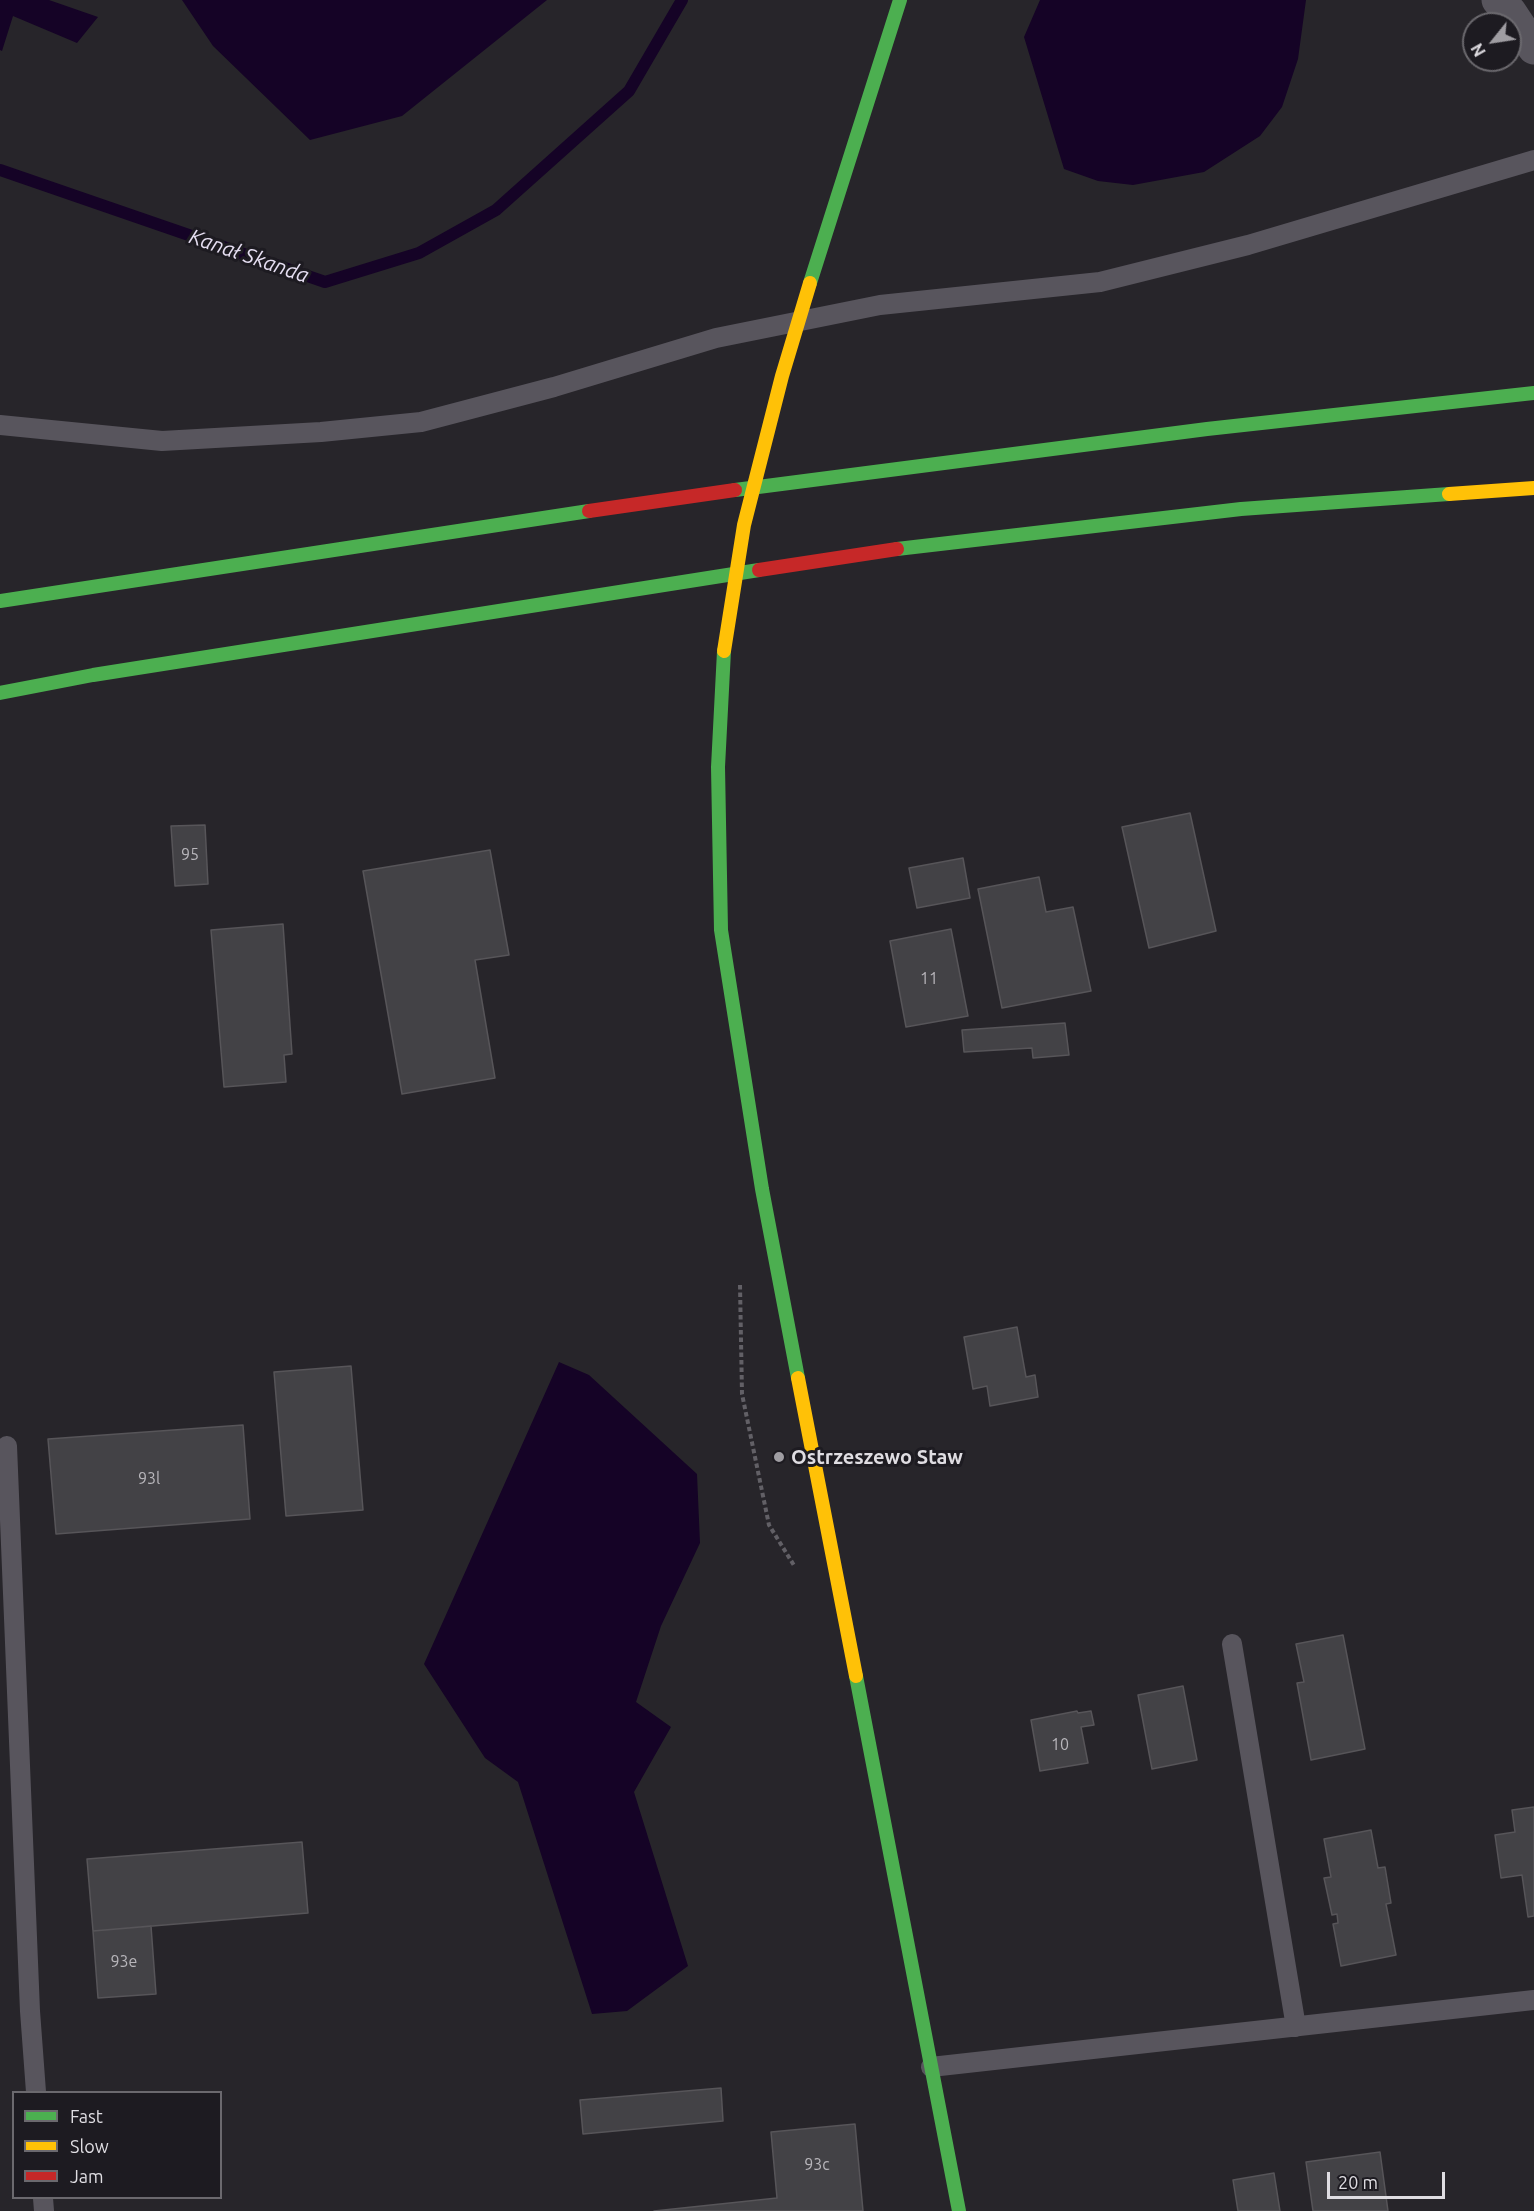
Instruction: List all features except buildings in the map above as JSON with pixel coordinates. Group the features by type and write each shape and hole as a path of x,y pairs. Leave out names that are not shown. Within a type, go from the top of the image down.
{"main road":[{"path":"900,0 782,376 744,525 724,651 717,767 721,930 762,1190 959,2211"},
{"path":"0,602 69,589 669,499 1207,429 1534,393"},
{"path":"0,693 163,664 663,584 907,548 1241,509 1534,488"}],"street":[{"path":"1498,0 1510,12 1534,48"}],"lane":[{"path":"0,425 162,441 321,432 421,422 554,387 716,338 880,305 1100,282 1248,245 1534,160"},
{"path":"7,1446 30,2011 36,2091"},
{"path":"1232,1644 1296,2026"},
{"path":"931,2067 1534,2000"}],"shaded area":[{"path":"0,0 49,0 98,17 77,43 13,16 2,51 0,50"},
{"path":"182,0 547,0 402,116 310,140 213,46"},
{"path":"1040,0 1306,0 1298,59 1282,107 1260,136 1204,172 1133,185 1098,181 1064,169 1024,37"},
{"path":"559,1362 589,1375 697,1474 700,1543 661,1626 636,1702 671,1727 634,1792 688,1966 627,2011 592,2014 518,1782 485,1758 424,1664"}],"waterway":[{"name":"Kanał Skanda","path":"0,170 325,282 419,253 496,210 629,91 682,0"}],"traffic: fast":[{"path":"810,283 900,0"},
{"path":"735,490 1207,429 1534,393"},
{"path":"897,549 1241,509 1449,494"},
{"path":"0,601 589,511"},
{"path":"0,693 93,675 759,570"},
{"path":"724,651 718,767 721,930 762,1189 798,1378"},
{"path":"856,1676 959,2211"}],"traffic: slow":[{"path":"724,651 744,525 782,376 810,283"},
{"path":"1449,494 1534,488"},
{"path":"798,1378 856,1676"}],"traffic: jam":[{"path":"589,511 735,490"},
{"path":"759,570 897,549"}],"place":[{"name":"Ostrzeszewo Staw","path":"779,1457"}]}
